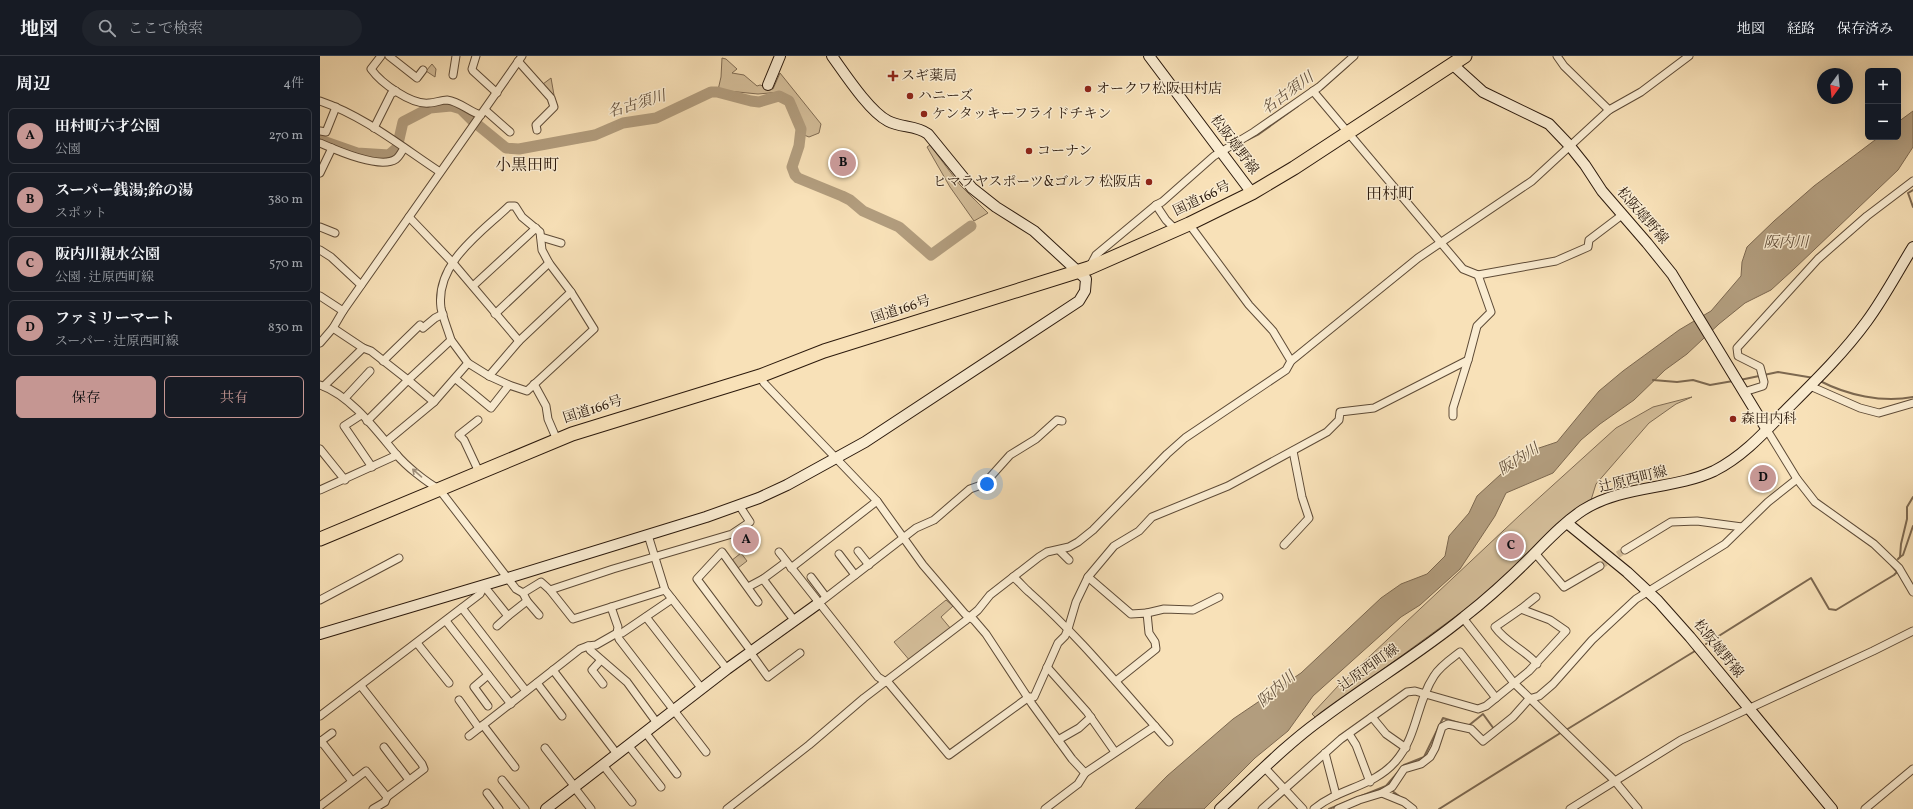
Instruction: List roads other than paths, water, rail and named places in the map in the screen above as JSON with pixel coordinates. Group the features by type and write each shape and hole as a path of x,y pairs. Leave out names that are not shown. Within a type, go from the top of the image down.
{"highway":[{"name":"国道166号","path":"320,539 557,440 616,419 760,376 824,351 1089,268 1176,230 1252,193 1294,168 1465,56"}],"main road":[{"path":"768,85 780,56"},
{"path":"320,633 484,586 648,535 739,506 787,485 886,429 1073,306 1082,297 1086,286 1086,279 1034,231 996,207 972,188 928,134 919,129 890,122 879,115 832,56"},
{"name":"松阪嬉野線","path":"1149,56 1222,151 1252,193"},
{"name":"松阪嬉野線","path":"1452,64 1483,92 1550,124 1570,145 1598,186 1672,274 1767,430"},
{"name":"辻原西町線","path":"1220,809 1317,722 1433,641 1490,596 1567,523 1584,510 1605,499 1685,481 1714,470 1736,458 1767,430 1846,347 1868,320 1913,247"},
{"name":"松阪嬉野線","path":"1567,523 1648,592 1690,637 1832,809"},
{"path":"546,809 750,651 823,600"}],"street":[{"path":"381,56 371,69 376,76 405,97 428,104 448,100 464,105 474,114 481,115 510,132"},
{"path":"389,56 417,78 424,70"},
{"path":"453,75 456,56"},
{"path":"476,56 472,69 473,71 497,92"},
{"path":"1089,268 1096,255 1157,207 1209,160 1314,93 1354,56"},
{"path":"1557,56 1564,66 1609,110"},
{"path":"728,809 886,681 960,626 978,610 990,595 1013,577 1047,552 1059,550 1078,542 1093,530 1185,438 1286,370 1291,361 1418,258 1532,180 1609,110 1641,92 1689,56"},
{"path":"321,341 333,328 361,285 520,59 551,98 554,107 536,125 537,130"},
{"path":"374,128 391,94 396,91"},
{"path":"1314,93 1462,269 1478,275 1556,261 1588,247 1588,240 1622,215"},
{"path":"320,101 336,107 374,128 440,172"},
{"path":"320,131 326,132 336,107"},
{"path":"320,143 360,159 389,161 397,158 404,148"},
{"path":"320,173 332,148"},
{"path":"1744,392 1763,386 1764,382 1762,370 1738,356 1737,348 1818,259 1867,216 1913,182"},
{"path":"509,206 515,206 522,217 540,232 542,250 594,329 527,391 489,376 468,363 451,340 441,308 441,292 446,274 453,263 464,248 509,206"},
{"path":"1157,207 1176,230"},
{"path":"409,217 453,263 519,341"},
{"path":"1189,224 1249,305 1273,331 1291,361"},
{"path":"320,227 335,233"},
{"path":"473,286 536,228"},
{"path":"541,238 561,243"},
{"path":"320,250 331,257 361,285"},
{"path":"495,314 550,263"},
{"path":"1453,416 1453,408 1477,326 1491,312 1478,275"},
{"path":"489,376 519,341 571,292"},
{"path":"320,296 343,311"},
{"path":"383,361 420,325 423,328 435,318 443,314"},
{"path":"333,328 363,348 371,351 434,402"},
{"path":"367,421 451,340"},
{"path":"363,348 322,385 345,398 387,441 397,456 431,485 439,489 516,590 523,592 541,582 550,590 573,619 665,590"},
{"path":"811,577 823,600 878,678 886,681 949,754 1029,697 1034,697 1058,643 1065,636 1076,602 1088,577 1114,546 1139,531 1152,517 1228,486 1293,451 1327,432 1339,420 1340,412 1374,408 1468,360"},
{"path":"387,441 434,402 456,379 468,363"},
{"path":"345,398 370,371"},
{"path":"760,376 764,383 877,501 903,538 948,595 986,634 1010,673 1029,697 1032,704 1072,759 1085,773"},
{"path":"456,379 491,408 509,385"},
{"path":"534,384 546,406 548,419 557,440"},
{"path":"1810,386 1860,408 1879,413 1913,403"},
{"path":"361,415 344,426 372,467"},
{"path":"478,420 460,435 464,440 479,472"},
{"path":"823,600 916,528 934,520 970,489 984,484 1010,456 1036,439 1058,420 1062,421"},
{"path":"1767,430 1797,479 1815,502 1874,544 1898,568 1913,592"},
{"path":"320,449 345,480"},
{"path":"1284,545 1309,518 1302,497 1293,451"},
{"path":"321,488 345,480 397,456"},
{"path":"1338,809 1387,790 1404,769 1421,764 1430,757 1435,748 1442,727 1445,724 1471,729 1483,741 1513,717 1530,699 1539,696 1553,684 1602,631 1636,599 1725,544 1742,527 1797,479"},
{"path":"748,587 789,565 877,501"},
{"path":"550,590 732,534 750,522 739,506"},
{"path":"1625,550 1671,522 1697,521 1742,527"},
{"path":"648,535 665,590 727,669"},
{"path":"1059,550 1069,560"},
{"path":"858,551 869,565"},
{"path":"758,602 722,552 697,578 768,677 800,653"},
{"path":"779,552 789,565 823,600"},
{"path":"1535,553 1564,587 1600,566"},
{"path":"839,554 855,575"},
{"path":"320,600 399,558"},
{"path":"1013,577 1068,629 1169,742"},
{"path":"1088,577 1131,614 1147,613 1164,609 1193,610 1219,597"},
{"path":"763,579 794,620"},
{"path":"320,716 446,621 480,594 484,586 508,616"},
{"path":"523,592 527,601 539,615"},
{"path":"1536,597 1495,627 1508,642 1527,653 1537,664"},
{"path":"469,736 580,649 596,645 617,633 622,633 672,599"},
{"path":"497,626 527,601"},
{"path":"611,607 618,627 617,633 619,639 706,752"},
{"path":"462,608 526,691"},
{"path":"1262,809 1324,753 1348,734 1409,691 1415,690 1478,709 1496,698 1537,664 1566,631 1550,620 1521,609"},
{"path":"1116,681 1156,649 1155,642 1149,634 1147,613"},
{"path":"646,616 702,689"},
{"path":"1463,618 1514,683 1614,780 1638,809"},
{"path":"446,621 511,704"},
{"path":"1570,809 1614,780 1681,740 1874,651 1913,631"},
{"path":"417,643 449,683"},
{"path":"588,646 590,650 627,682 657,723"},
{"path":"1314,809 1336,795 1370,782 1386,771 1406,748 1414,732 1426,694 1434,676 1460,652 1496,698"},
{"path":"601,660 592,670 603,684"},
{"path":"1047,667 1091,717 1115,752"},
{"path":"553,670 617,754"},
{"path":"488,675 474,687 488,706"},
{"path":"537,683 562,716"},
{"path":"361,686 422,764 424,769 373,809"},
{"path":"459,700 515,767"},
{"path":"1058,740 1079,728 1091,717"},
{"path":"1372,717 1386,734 1406,748"},
{"path":"1046,809 1078,784 1085,773 1155,726"},
{"path":"645,732 677,774"},
{"path":"332,734 321,742 352,781"},
{"path":"1348,734 1356,745 1370,782"},
{"path":"628,745 661,787"},
{"path":"384,747 409,780"},
{"path":"545,748 591,809"},
{"path":"1324,753 1336,795"},
{"path":"603,765 632,802"},
{"path":"1265,768 1303,809"},
{"path":"1865,809 1913,769"},
{"path":"322,805 366,771 386,800 390,809"},
{"path":"502,780 524,809"},
{"path":"1387,790 1413,809"},
{"path":"487,793 499,809"}],"water":[{"name":"阪内川","path":"1913,111 1913,147 1898,170 1771,290 1745,303 1719,324 1687,354 1665,370 1634,400 1600,424 1581,440 1553,473 1506,493 1495,516 1460,569 1420,605 1401,617 1313,696 1288,731 1255,758 1204,809 1135,809 1167,776 1233,719 1301,673 1381,598 1401,584 1427,574 1445,556 1449,536 1469,513 1477,496 1524,453 1557,442 1599,391 1623,371 1679,330 1711,311 1741,276 1742,262 1747,247 1814,186 1875,140 1901,140 1901,120"}],"waterway":[{"name":"名古須川","path":"1322,89 1349,65"},
{"name":"名古須川","path":"320,140 357,153 389,155 397,148 403,122 430,108 451,106 461,109 473,121 506,148 519,149 595,135 623,123 656,118 711,92 717,92 759,102 779,96 789,101 801,129 799,146 792,167 798,178 842,196 850,200 863,211 899,227 931,255 971,226"},
{"name":"名古須川","path":"1247,140 1259,134 1298,106"},
{"path":"1913,190 1908,193 1913,207"},
{"path":"1740,380 1778,372 1814,378"},
{"path":"1653,380 1677,382 1693,380 1710,385 1733,381"},
{"path":"1820,381 1853,394 1889,399 1913,397"},
{"path":"1898,559 1900,557 1901,544 1907,519 1907,507 1913,497"},
{"path":"1900,557 1903,555 1913,526"},
{"path":"1706,644 1811,578 1829,609 1836,610 1894,575 1897,572 1891,565"},
{"path":"1566,730 1695,651"},
{"path":"1468,726 1483,714 1494,729"},
{"path":"1402,767 1424,757 1443,718 1459,723"},
{"path":"1439,809 1562,732"},
{"path":"1329,809 1386,786 1399,771"},
{"path":"1391,790 1399,796"}],"tunnel":[{"path":"1600,566 1625,550"}],"place":[{"name":"スギ薬局","path":"893,76"},
{"name":"オークワ松阪田村店","path":"1088,89"},
{"name":"ハニーズ","path":"910,96"},
{"name":"ケンタッキーフライドチキン","path":"924,114"},
{"name":"コーナン","path":"1029,151"},
{"name":"スーパー銭湯;鈴の湯","path":"843,163"},
{"name":"ヒマラヤスポーツ&ゴルフ 松阪店","path":"1149,182"},
{"name":"森田内科","path":"1733,419"},
{"name":"ファミリーマート","path":"1763,478"},
{"name":"田村町六才公園","path":"746,540"},
{"name":"阪内川親水公園","path":"1511,546"}],"district":[{"name":"小黒田町","path":"527,166"},
{"name":"田村町","path":"1390,195"}]}
